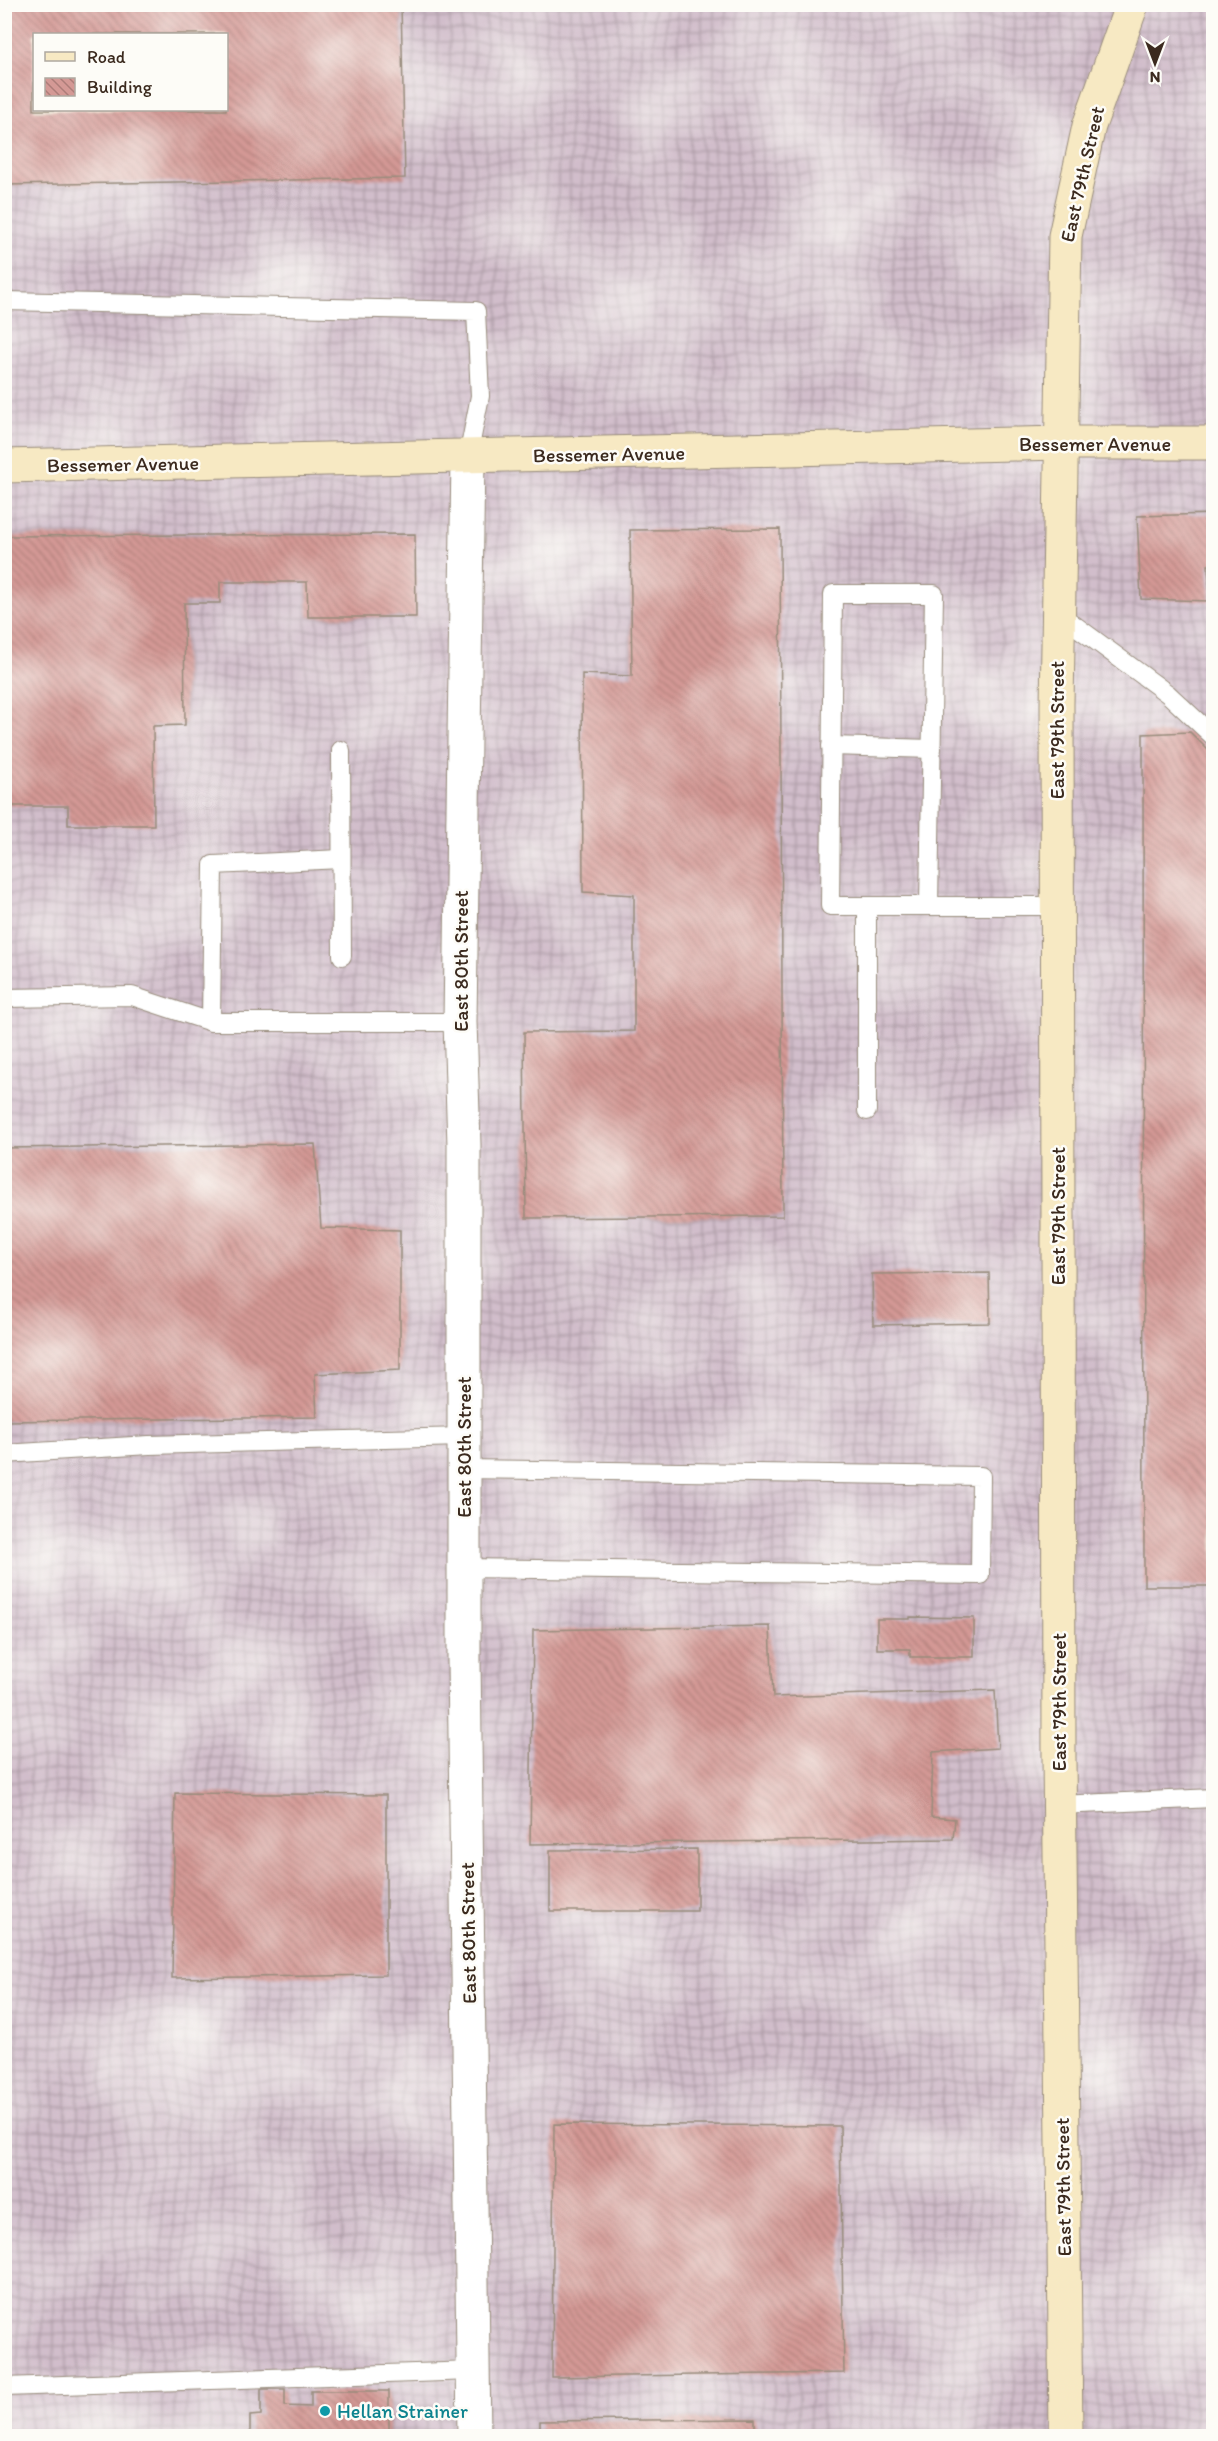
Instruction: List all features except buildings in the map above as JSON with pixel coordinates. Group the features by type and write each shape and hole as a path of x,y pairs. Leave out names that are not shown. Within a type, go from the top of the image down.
{"main road":[{"name":"East 79th Street","path":"1066,2436 1059,1805 1057,906 1058,613 1065,236 1089,126 1132,4"},
{"name":"Bessemer Avenue","path":"4,466 1061,443 1214,443"}],"street":[{"name":"East 80th Street","path":"468,457 460,1022 464,1145 464,1568 474,2436"}],"lane":[{"path":"4,301 476,311 480,396 468,457"},
{"path":"929,906 934,594 832,594 830,906 929,906 1057,906"},
{"path":"1058,613 1168,694 1214,737"},
{"path":"831,746 932,749"},
{"path":"341,750 342,956"},
{"path":"211,1022 213,865 341,859"},
{"path":"867,906 867,1111"},
{"path":"4,998 132,996 211,1022 460,1022"},
{"path":"4,1454 149,1445 464,1453 981,1476 980,1575 464,1568"},
{"path":"1059,1805 1214,1798"},
{"path":"4,2387 473,2371"}],"shaded area":[{"path":"5,5 1213,5 1213,2436 5,2436"}],"place":[{"name":"Hellan Strainer","path":"325,2411"}]}
